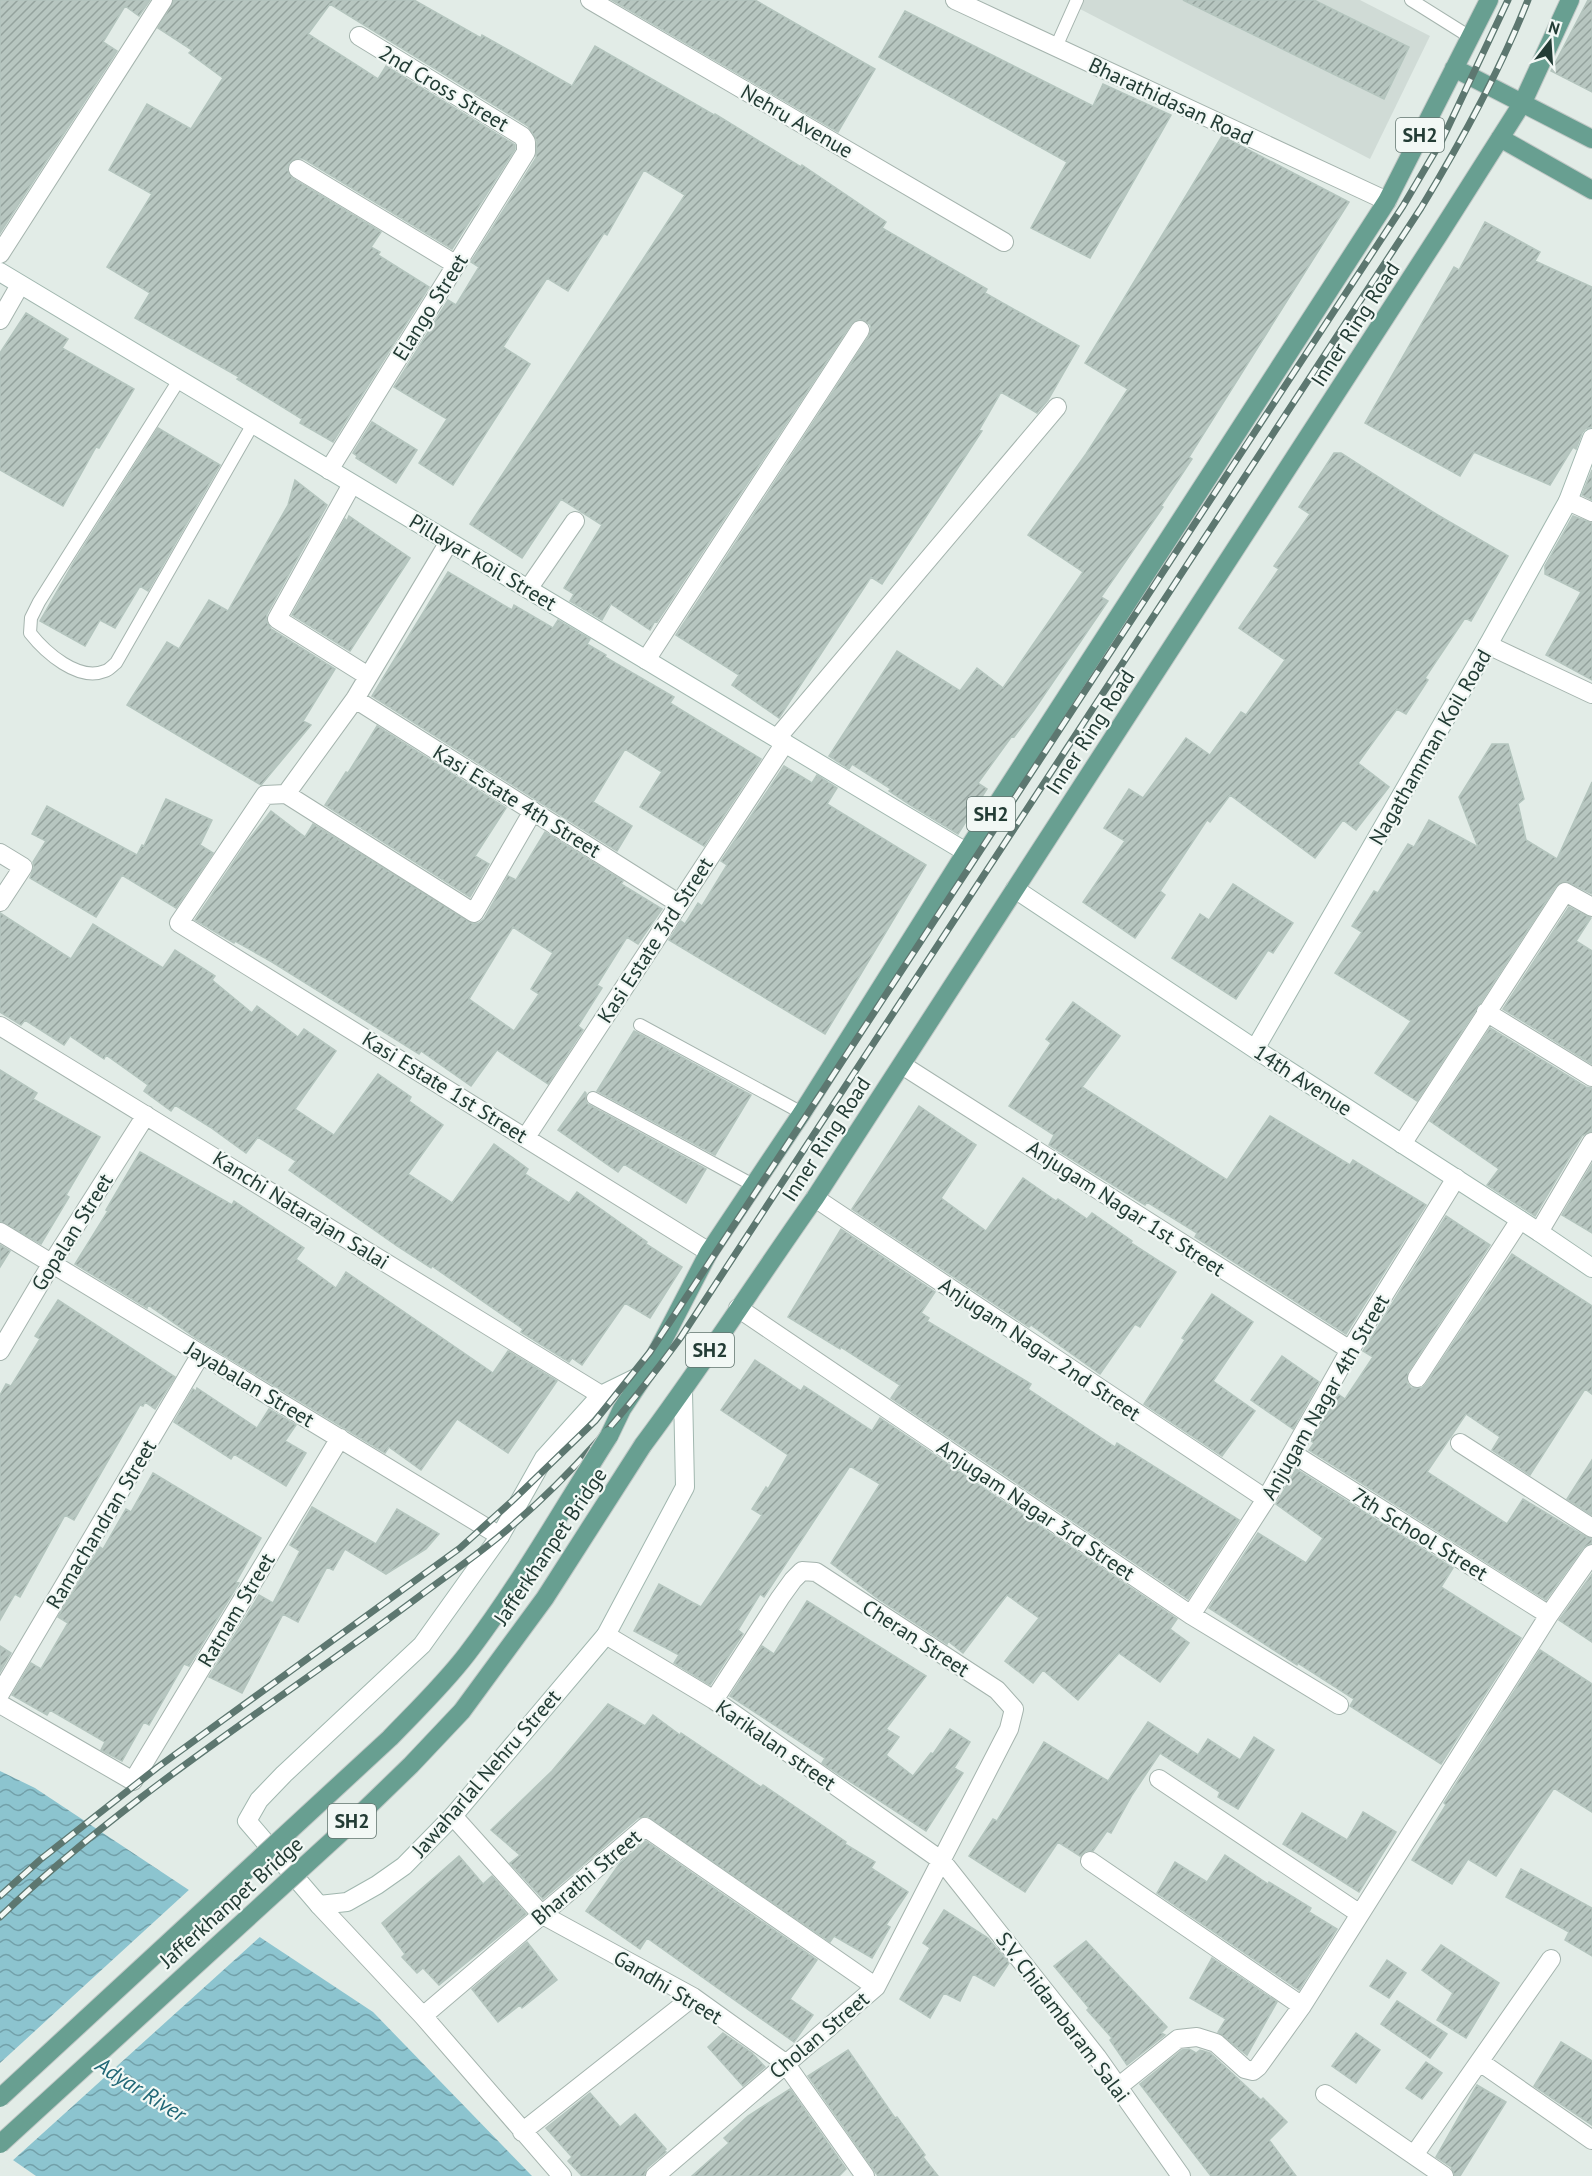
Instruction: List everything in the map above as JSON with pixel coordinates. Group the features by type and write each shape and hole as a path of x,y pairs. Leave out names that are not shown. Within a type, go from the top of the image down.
{"main road":[{"name":"Inner Ring Road","path":"609,1436 622,1410 646,1373 709,1252 802,1113 966,852 1387,201 1489,0"},
{"name":"Inner Ring Road","path":"643,1445 683,1391 815,1198 1500,138 1523,102 1570,0"},
{"path":"1454,68 1592,139"},
{"path":"1500,138 1592,190"},
{"name":"Jafferkhanpet Bridge","path":"0,2098 390,1738 430,1697 467,1655 609,1436"},
{"name":"Jafferkhanpet Bridge","path":"0,2144 346,1828 411,1765 462,1711 545,1598 643,1445"}],"street":[{"path":"0,254 164,0"},
{"name":"Nehru Avenue","path":"590,0 1004,242"},
{"name":"Bharathidasan Road","path":"955,0 1387,201"},
{"name":"2nd Cross Street","path":"359,36 522,136 526,142"},
{"name":"Elango Street","path":"329,471 526,152 526,142"},
{"path":"298,169 455,264"},
{"name":"Pillayar Koil Street","path":"0,272 966,852"},
{"path":"0,320 20,285"},
{"path":"646,660 860,330"},
{"name":"Kasi Estate 3rd Street","path":"526,1137 781,741 1057,407"},
{"name":"Nagathamman Koil Road","path":"1255,1049 1488,645 1568,501 1592,438"},
{"path":"352,484 277,619 368,676"},
{"path":"1568,501 1592,512"},
{"path":"528,589 575,521"},
{"path":"449,542 355,699 286,794 474,913 533,811"},
{"path":"1488,645 1592,694"},
{"name":"Kasi Estate 4th Street","path":"355,699 678,903"},
{"name":"Kasi Estate 1st Street","path":"286,794 265,795 179,923 709,1252"},
{"path":"0,854 23,867 0,902"},
{"name":"14th Avenue","path":"1016,889 1255,1049 1592,1268"},
{"path":"1402,1144 1564,892 1592,907"},
{"path":"1486,1012 1592,1077"},
{"name":"Kanchi Natarajan Salai","path":"0,1026 602,1395"},
{"name":"Anjugam Nagar 1st Street","path":"902,1065 1350,1350"},
{"name":"Gopalan Street","path":"0,1351 52,1263 146,1115"},
{"path":"1539,1232 1592,1142"},
{"name":"Anjugam Nagar 4th Street","path":"1191,1615 1266,1499 1350,1350 1456,1178"},
{"name":"Anjugam Nagar 2nd Street","path":"815,1198 1266,1499"},
{"path":"1417,1378 1520,1220"},
{"name":"Jayabalan Street","path":"0,1232 500,1536"},
{"name":"Anjugam Nagar 3rd Street","path":"738,1308 1191,1615 1339,1705"},
{"name":"Ramachandran Street","path":"0,1694 201,1354"},
{"path":"562,2176 423,2016 319,1905 247,1821 259,1800 284,1774 422,1645 500,1536 544,1458 602,1395 646,1373"},
{"name":"Jawaharlal Nehru Street","path":"319,1905 347,1902 404,1866 453,1816 606,1635 685,1487 683,1391"},
{"name":"Ratnam Street","path":"0,1704 133,1781 340,1438"},
{"path":"1460,1443 1592,1528"},
{"name":"7th School Street","path":"1292,1453 1548,1615"},
{"path":"1118,2087 1178,2039 1197,2037 1216,2043 1245,2069 1253,2071 1277,2043 1302,2006 1548,1615 1592,1554"},
{"name":"Cheran Street","path":"714,1700 792,1580 802,1571 816,1572 996,1690 1014,1709 1009,1729 942,1861"},
{"name":"Karikalan street","path":"606,1635 714,1700 942,1861"},
{"path":"1159,1779 1360,1914"},
{"name":"Gandhi Street","path":"453,1816 541,1914 693,1997 785,2063 857,2172"},
{"name":"Bharathi Street","path":"423,2016 645,1827 876,1987"},
{"name":"Cholan Street","path":"655,2176 876,1987 942,1861"},
{"name":"S.V. Chidambaram Salai","path":"942,1861 1097,2057 1181,2176"},
{"path":"1090,1861 1302,2006"},
{"path":"1414,2155 1551,1959"},
{"path":"522,2132 693,1997"},
{"path":"1480,2062 1592,2140"},
{"path":"1325,2094 1444,2176"}],"lane":[{"path":"1056,47 1077,0"},
{"path":"1412,0 1470,37"},
{"path":"179,380 31,618 30,633 40,646 77,671 90,674 105,671 116,663 254,424"},
{"path":"640,1025 802,1113"},
{"path":"593,1098 753,1185"}],"shaded area":[{"path":"1084,0 1360,0 1430,36 1370,159 1080,9"}],"water":[{"name":"Adyar River","path":"0,1771 35,1788 373,2012 532,2176 36,2176 0,2151"}],"pier":[{"path":"191,1888 262,1935 11,2162 0,2154 0,2063"}],"building":[{"path":"0,0 150,0 139,16 125,6 103,42 117,51 0,233"},
{"path":"174,0 414,0 572,86 595,46 715,114 801,167 802,165 886,222 882,228 987,289 985,293 1079,346 1048,400 1037,413 1001,392 979,430 982,431 882,584 871,577 779,718 732,685 739,675 676,635 869,336 870,324 860,319 851,324 650,630 611,604 602,620 570,601 574,594 564,588 602,525 561,499 522,558 470,524 685,195 644,170 607,235 604,233 568,291 547,278 503,347 530,364 453,485 419,463 447,419 394,387 448,300 456,305 479,267 471,262 536,158 537,141 528,126 330,4 308,34 378,79 386,66 515,145 515,149 452,249 304,159 298,158 289,163 287,169 292,178 381,232 371,247 380,252 378,255 429,287 333,442 300,423 302,419 237,379 239,377 135,318 150,293 107,267 152,194 109,170 147,104 191,129 223,78 189,53 192,50 158,28"},
{"path":"612,0 755,0 875,69 838,132"},
{"path":"1183,0 1314,0 1409,47 1384,99"},
{"path":"1588,0 1592,0 1592,92 1551,71"},
{"path":"905,11 1093,106 1103,84 1171,115 1090,258 1031,228 1067,162 879,57"},
{"path":"1222,136 1349,202 1189,457 1192,459 1161,506 1163,507 1101,597 1108,601 1034,710 978,783 987,789 958,834 889,791 891,789 852,764 849,769 829,756 897,651 960,691 977,668 1003,688 1083,572 1028,535 1086,454 1128,389 1085,363"},
{"path":"1485,222 1540,252 1535,261 1592,287 1592,427 1585,429 1582,433 1576,449 1573,447 1550,485 1474,452 1460,476 1365,423 1454,267 1459,270"},
{"path":"26,313 68,339 62,348 134,389 99,448 96,447 63,506 0,470 0,353"},
{"path":"372,422 417,450 396,483 356,458 357,456 353,453"},
{"path":"158,428 220,465 148,591 140,586 115,628 100,620 85,646 40,621"},
{"path":"1334,453 1341,453 1436,514 1508,556 1471,621 1465,618 1425,678 1428,680 1406,714 1397,709 1358,763 1389,787 1356,830 1343,820 1315,858 1230,795 1210,822 1207,820 1160,891 1165,895 1135,938 1083,902 1125,841 1104,828 1129,789 1143,798 1186,738 1210,755 1241,712 1246,715 1285,660 1239,628 1279,569 1274,566 1310,514 1299,507"},
{"path":"1592,470 1592,500 1582,495"},
{"path":"295,480 327,505 267,614 266,620 271,629 335,669 303,721 311,725 261,785 127,705 167,642 179,649 209,600 228,611 288,505"},
{"path":"349,516 410,558 350,651 292,615 345,519 347,521"},
{"path":"1573,516 1592,523 1592,680 1546,655 1581,592 1545,574 1545,566"},
{"path":"448,572 512,610 514,605 553,628 558,620 590,639 587,644 606,655 605,657 674,697 670,703 761,759 704,846 640,807 662,772 625,749 593,802 632,826 617,851 372,696"},
{"path":"377,726 506,808 475,856 489,864 470,897 325,805"},
{"path":"1492,744 1508,744 1524,799 1518,804 1526,840 1557,859 1592,782 1592,894 1566,881 1556,886 1417,1101 1375,1073 1411,1021 1335,973 1362,932 1352,926 1374,891 1378,893 1408,844 1414,847 1429,820 1478,847 1459,797"},
{"path":"784,766 812,783 817,775 837,788 827,804 926,865 825,1034 669,940 681,921 685,924 698,903 702,906 727,865 721,861"},
{"path":"166,799 212,820 200,845 213,853 176,908 122,875 96,917 30,878 34,868 33,862 46,841 32,834 47,806 137,855 142,845 144,846"},
{"path":"271,811 305,837 313,824 473,924 484,919 508,876 516,880 545,832 623,881 621,884 662,909 638,944 627,937 597,985 602,988 578,1026 583,1030 548,1084 497,1050 471,1086 421,1051 419,1054 272,962 195,920 247,842","holes":["513,927 553,953 531,989 539,994 514,1031 469,999"]},
{"path":"1233,884 1293,923 1273,953 1268,950 1236,999 1172,958 1200,914 1209,920"},
{"path":"1569,907 1591,918 1576,941 1592,951 1592,1064 1503,1009"},
{"path":"0,913 71,959 93,924 163,968 175,950 215,976 212,980 252,1013 257,1006 298,1037 304,1029 336,1051 295,1109 334,1135 378,1074 411,1097 409,1101 443,1125 408,1174 452,1203 494,1144 528,1169 525,1174 569,1203 577,1192 647,1242 646,1244 682,1267 650,1318 625,1303 582,1365 572,1358 569,1362 521,1332 523,1329 432,1266 431,1268 397,1246 289,1170 296,1161 258,1137 246,1153 175,1105 171,1111 144,1091 148,1085 106,1055 104,1059 70,1036 64,1045 25,1020 21,1025 0,1012"},
{"path":"1073,1002 1120,1036 1082,1087 1227,1180 1270,1116 1350,1165 1353,1160 1426,1205 1346,1334 1195,1237 1197,1233 1147,1202 1145,1205 1049,1145 1054,1135 1009,1106 1051,1043 1046,1039"},
{"path":"1490,1028 1586,1087 1592,1088 1592,1131 1582,1136 1535,1216 1487,1185 1499,1169 1430,1121"},
{"path":"634,1031 751,1095 715,1155 597,1091"},
{"path":"0,1070 37,1093 33,1099 100,1137 66,1195 69,1197 41,1244 0,1221"},
{"path":"585,1092 586,1102 589,1105 706,1169 686,1203 624,1164 618,1172 558,1130"},
{"path":"919,1106 976,1145 941,1198 986,1231 1023,1178 1087,1219 1092,1213 1132,1241 1131,1243 1176,1272 1140,1327 1135,1324 1100,1374 1031,1325 1029,1327 852,1209"},
{"path":"140,1152 232,1205 234,1201 304,1248 296,1259 336,1288 346,1272 493,1373 508,1351 557,1381 508,1453 457,1419 421,1470 389,1447 385,1453 196,1338 148,1305 147,1308 75,1264 108,1211 106,1210"},
{"path":"1592,1164 1592,1233 1562,1215"},
{"path":"1446,1216 1490,1245 1408,1372 1407,1383 1411,1388 1422,1388 1426,1384 1512,1254 1592,1306 1592,1394 1585,1389 1530,1475 1492,1450 1500,1437 1466,1414 1427,1472 1507,1524 1523,1499 1592,1539 1592,1543 1583,1548 1546,1600 1309,1450 1314,1443 1311,1441 1338,1394 1345,1399 1373,1357 1363,1351"},
{"path":"841,1229 935,1292 921,1313 929,1318 927,1321 1031,1384 1028,1389 1115,1447 1117,1443 1239,1520 1188,1599 891,1398 900,1385 841,1347 840,1349 788,1317"},
{"path":"0,1245 10,1251 0,1267"},
{"path":"1212,1294 1253,1322 1213,1381 1255,1411 1222,1456 1144,1404 1185,1340 1182,1338"},
{"path":"58,1300 175,1377 155,1409 145,1402 143,1406 140,1405 74,1520 65,1515 20,1597 15,1594 0,1620 0,1395 6,1384 11,1386 40,1339 35,1336"},
{"path":"1282,1356 1319,1382 1293,1429 1251,1400"},
{"path":"755,1360 801,1391 804,1386 872,1431 880,1418 1177,1619 1170,1629 1189,1643 1160,1682 1119,1653 1078,1700 1043,1670 1033,1683 1005,1661 1039,1618 1007,1595 963,1653 948,1641 947,1644 877,1598 831,1563 880,1484 850,1466 764,1597 760,1594 738,1630 743,1634 710,1685 674,1663 679,1655 634,1631 659,1584 701,1607 762,1515 752,1509 766,1487 768,1489 788,1455 721,1410"},
{"path":"197,1388 257,1428 269,1409 296,1425 285,1441 306,1453 286,1486 234,1454 231,1459 174,1422 193,1389 196,1391"},
{"path":"1592,1460 1592,1515 1567,1499"},
{"path":"1296,1469 1453,1568 1441,1587 1521,1638 1441,1764 1350,1706 1354,1699 1209,1608 1258,1533 1306,1563 1323,1538 1276,1504"},
{"path":"153,1473 261,1538 236,1582 239,1583 189,1666 184,1664 149,1725 144,1722 122,1761 101,1750 105,1742 50,1710 47,1715 12,1695 31,1663 41,1669 68,1623 58,1617 100,1547 103,1549 126,1509 131,1512"},
{"path":"312,1507 376,1544 397,1509 439,1534 426,1549 386,1574 345,1549 333,1570 327,1567 298,1622 283,1614 242,1693 209,1677 259,1595 273,1603 300,1551 290,1545"},
{"path":"1592,1574 1592,1642 1559,1620"},
{"path":"807,1601 926,1676 886,1729 899,1737 886,1755 913,1776 931,1753 933,1754 950,1729 970,1742 954,1768 963,1773 926,1831 822,1763 825,1758 730,1696 762,1646 774,1654"},
{"path":"0,1646 11,1653 0,1672"},
{"path":"1540,1650 1592,1684 1592,1812 1554,1788 1496,1876 1468,1859 1452,1884 1412,1860 1446,1805 1444,1803"},
{"path":"608,1704 645,1726 653,1715 680,1735 681,1733 816,1821 846,1842 845,1844 875,1862 871,1868 908,1892 886,1925 890,1927 872,1958 834,1936 830,1942 647,1816 638,1818 543,1899 510,1863 520,1855 491,1830 552,1771"},
{"path":"1148,1722 1198,1755 1208,1739 1240,1760 1254,1737 1274,1750 1238,1809 1218,1797 1220,1792 1160,1753 1132,1795 1111,1833 1107,1831 1093,1851 1086,1851 1080,1856 1058,1842 1025,1892 969,1856 993,1819 997,1821 1044,1742 1108,1781"},
{"path":"1363,1812 1396,1832 1359,1892 1283,1844 1302,1813 1347,1840"},
{"path":"646,1841 817,1960 790,1999 813,2015 794,2042 647,1938 640,1949 586,1911 620,1863"},
{"path":"1225,1855 1268,1884 1269,1882 1311,1908 1309,1912 1337,1929 1299,1990 1157,1893 1175,1862 1207,1882"},
{"path":"459,1856 483,1884 492,1876 526,1914 439,1985 423,1968 417,1973 402,1957 405,1954 382,1923"},
{"path":"1521,1869 1592,1908 1592,1956 1565,1940 1569,1932 1506,1897"},
{"path":"944,1910 988,1938 1009,1963 994,1986 973,1974 960,2001 944,1993 930,2018 900,1999 930,1948 923,1943"},
{"path":"1086,1941 1167,2027 1161,2033 1165,2035 1127,2065 1110,2040 1112,2038 1087,2010 1089,2008 1054,1966"},
{"path":"527,1942 557,1980 522,2008 520,2005 498,2022 472,1989"},
{"path":"1441,1945 1499,1983 1466,2038 1437,2020 1453,1993 1422,1970"},
{"path":"1212,1958 1277,2002 1247,2055 1218,2032 1226,2019 1190,1998"},
{"path":"1387,1960 1406,1973 1389,1998 1370,1986"},
{"path":"1397,2001 1447,2034 1430,2058 1381,2024"},
{"path":"723,2033 752,2053 765,2067 743,2086 708,2047"},
{"path":"1356,2033 1380,2050 1356,2083 1332,2066"},
{"path":"1561,2042 1592,2061 1592,2125 1534,2086"},
{"path":"1189,2049 1196,2053 1200,2050 1210,2053 1261,2100 1263,2098 1287,2122 1269,2140 1296,2176 1211,2176 1140,2084 1182,2050"},
{"path":"848,2050 938,2176 878,2176 808,2076"},
{"path":"1426,2062 1442,2073 1422,2099 1406,2088"},
{"path":"1477,2085 1506,2102 1460,2176 1455,2176 1451,2167 1436,2157"},
{"path":"790,2089 846,2169 839,2176 692,2176 729,2143 724,2138 748,2116"},
{"path":"590,2093 620,2127 635,2114 666,2149 664,2150 666,2152 647,2168 644,2176 582,2176 568,2161 572,2157 546,2128"}],"railway":[{"path":"0,1896 41,1859 158,1767 460,1548 595,1421 650,1352 1403,206 1442,140 1508,0"},
{"path":"0,1917 49,1872 152,1789 504,1533 583,1458 644,1386 681,1337 1421,208 1479,107 1528,0"}]}
